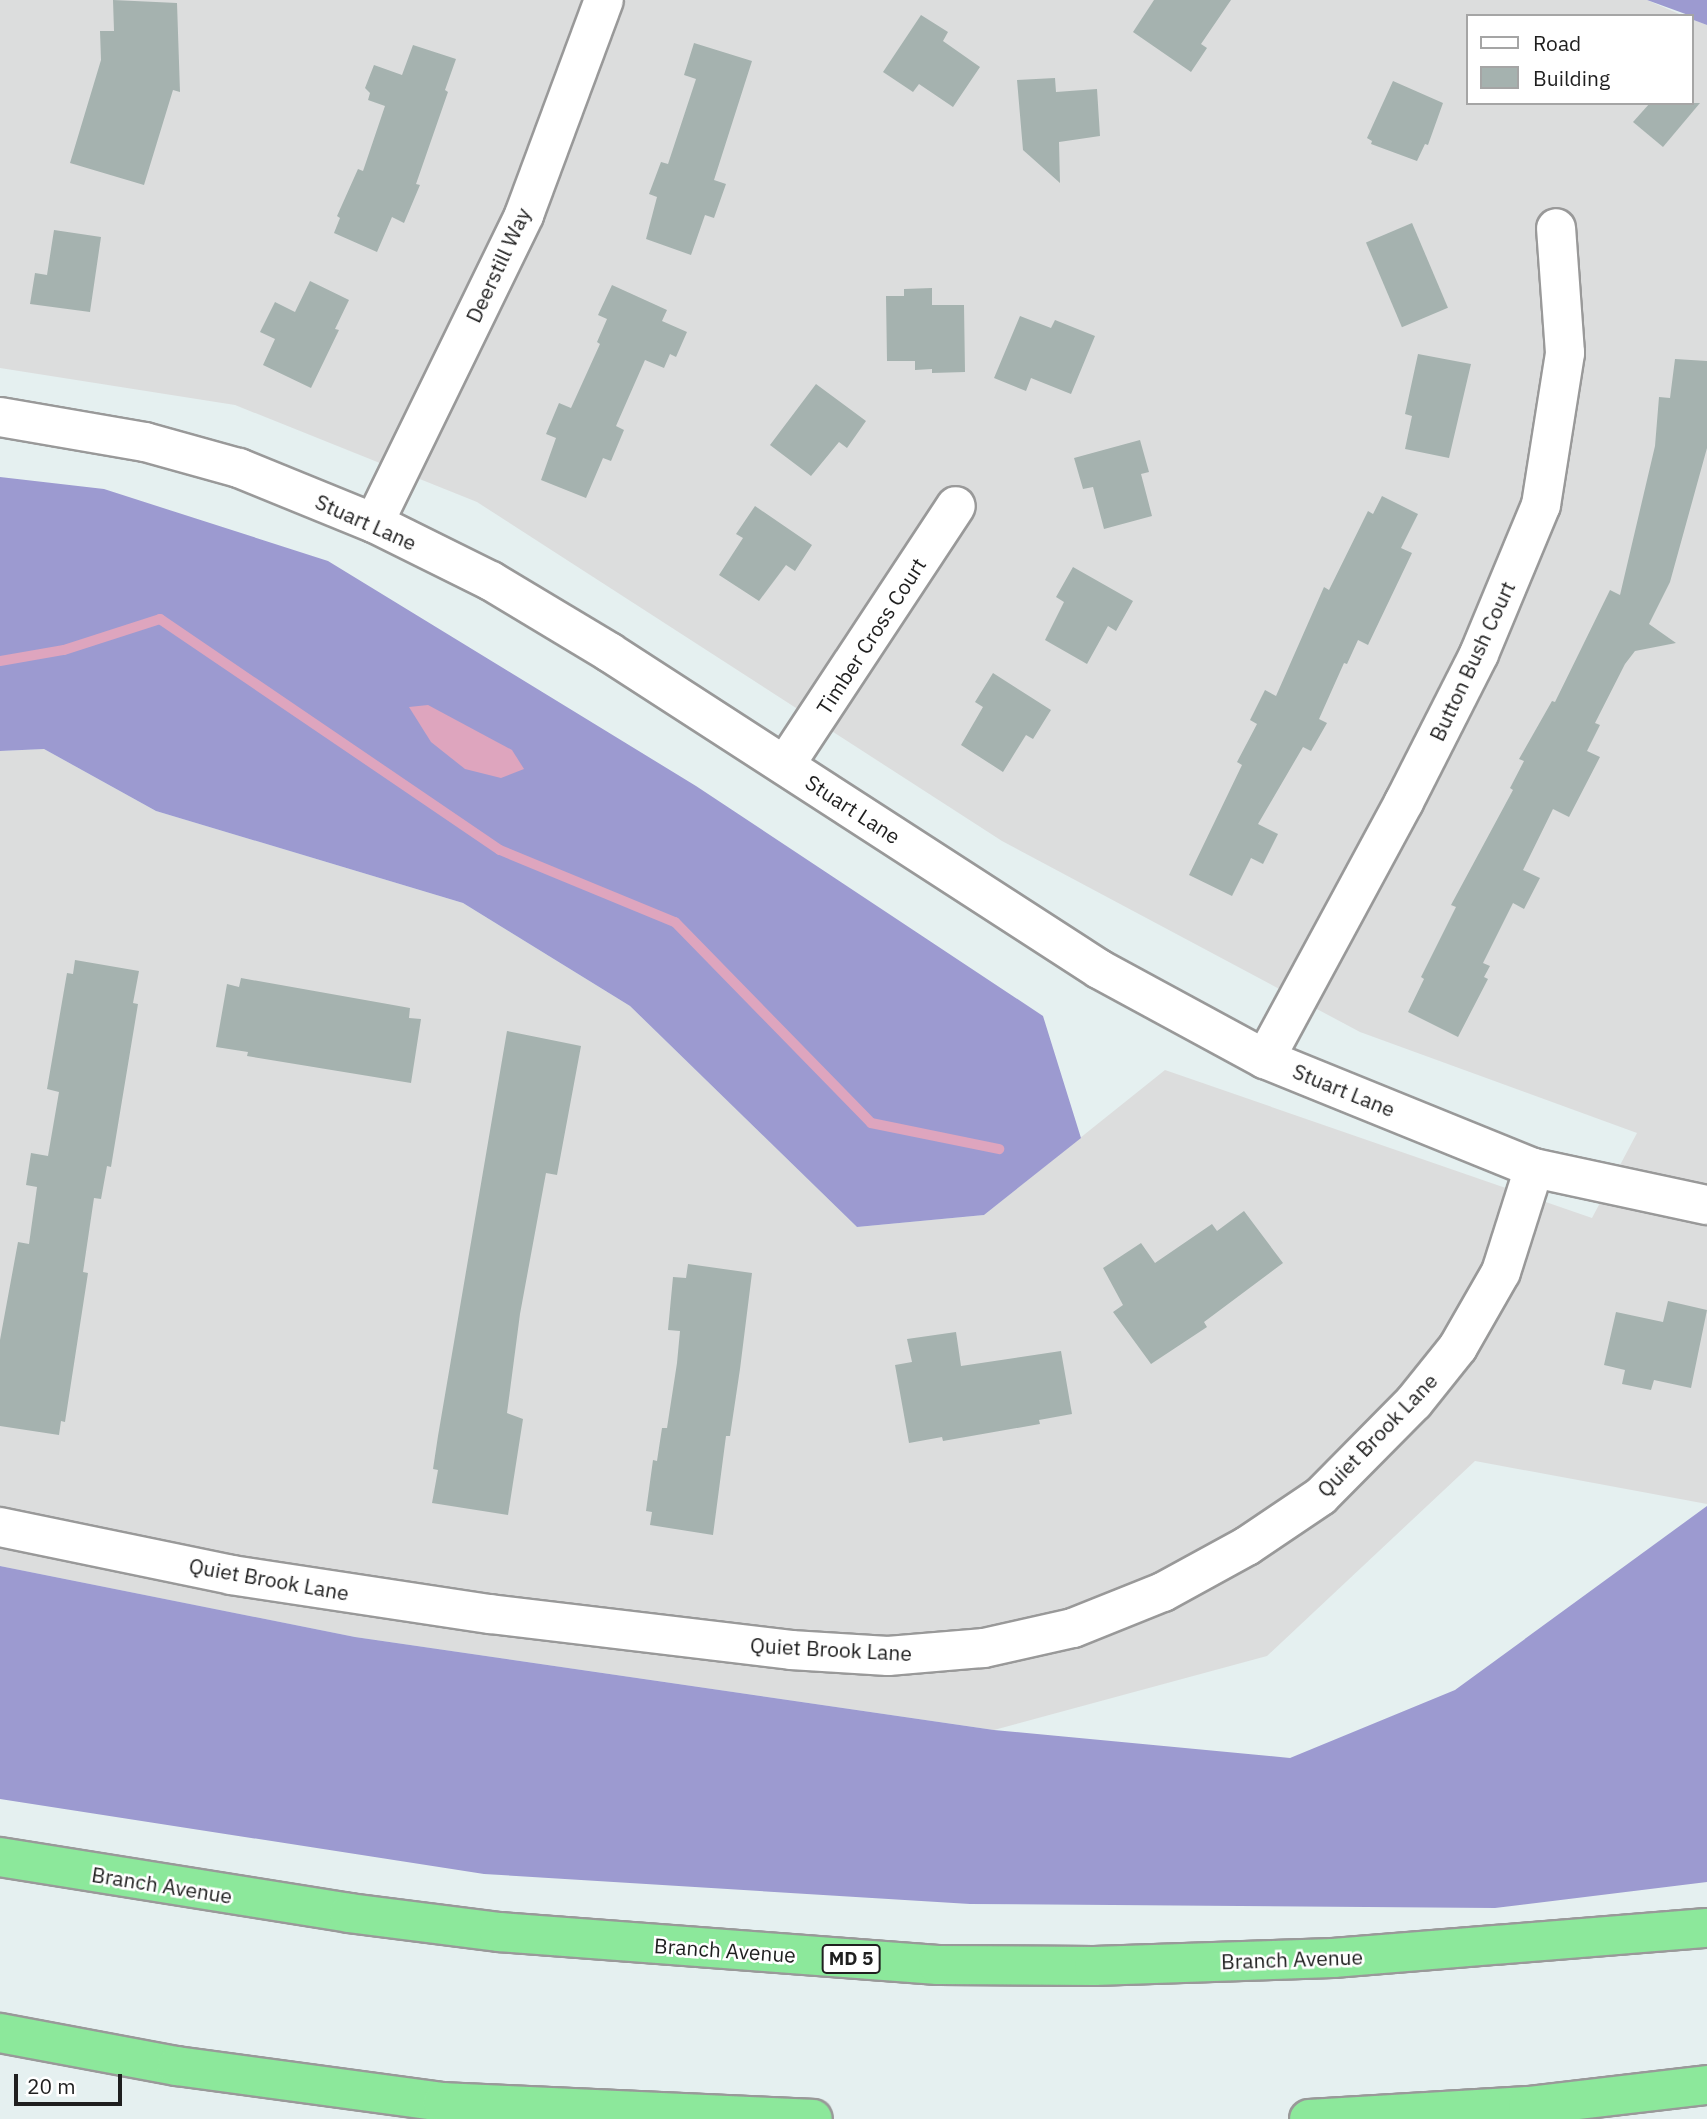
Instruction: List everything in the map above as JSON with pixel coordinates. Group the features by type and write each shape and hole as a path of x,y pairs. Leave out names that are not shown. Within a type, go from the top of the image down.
{"highway":[{"name":"Branch Avenue","path":"0,1857 254,1899 499,1932 938,1965 1094,1966 1333,1958 1707,1928"},
{"path":"0,2033 177,2066 443,2102 813,2119"},
{"path":"1309,2119 1528,2106 1707,2085"}],"street":[{"name":"Deerstill Way","path":"374,523 524,215 604,0"},
{"name":"Button Bush Court","path":"1265,1059 1404,802 1473,666 1541,505 1565,353 1556,228"},
{"name":"Stuart Lane","path":"0,417 145,442 226,464 374,523 491,580 785,765 1099,969 1265,1059 1534,1168 1707,1205"},
{"name":"Timber Cross Court","path":"785,765 956,506"},
{"name":"Quiet Brook Lane","path":"0,1527 231,1575 490,1615 791,1650 888,1656 984,1648 1073,1628 1163,1592 1247,1546 1321,1496 1414,1402 1458,1347 1501,1272 1534,1168"}],"shaded area":[{"path":"0,0 1647,0 1679,14 1466,14 1466,105 1693,105 1693,20 1707,25 1707,1504 1475,1461 1267,1656 994,1730 355,1637 0,1566 0,751 44,749 156,811 463,903 630,1006 857,1227 984,1215 1165,1070 1592,1218 1637,1133 1360,1032 1002,841 477,502 235,405 0,368"},
{"path":"1647,0 1707,0 1707,25 1693,20 1693,14 1686,14"},
{"path":"0,477 104,489 328,561 696,786 1043,1016 1081,1138 984,1215 857,1227 630,1006 463,903 156,811 44,749 0,751"},
{"path":"428,705 512,750 524,769 501,778 465,769 431,742 409,707"},
{"path":"1707,1506 1707,1882 1495,1908 970,1904 484,1874 0,1799 0,1566 355,1637 994,1730 1290,1758 1455,1690"}],"building":[{"path":"113,0 177,3 180,92 173,90 144,185 70,163 101,60 100,31 114,31"},
{"path":"1154,0 1231,0 1201,44 1207,48 1191,72 1133,32"},
{"path":"921,15 948,32 943,41 980,67 953,107 919,84 913,92 883,72"},
{"path":"694,43 752,61 714,180 726,184 714,218 705,215 691,255 646,239 657,197 649,194 661,162 668,164 696,79 684,75"},
{"path":"413,45 456,59 445,90 448,92 416,184 420,185 404,223 392,217 377,252 334,233 340,218 337,216 358,169 363,171 385,106 368,100 370,93 365,88 374,65 402,75"},
{"path":"1055,78 1056,92 1097,89 1100,136 1059,142 1060,183 1023,150 1017,80"},
{"path":"1393,81 1443,103 1428,145 1425,144 1417,161 1371,144 1372,141 1367,138"},
{"path":"1700,103 1663,147 1633,122 1648,105"},
{"path":"1412,223 1448,308 1402,327 1366,243"},
{"path":"54,230 101,237 90,312 30,304 35,273 47,275"},
{"path":"310,281 349,300 335,329 339,330 311,388 263,365 275,339 260,332 275,302 295,312"},
{"path":"612,285 667,310 662,321 687,332 676,357 670,354 664,368 645,360 616,426 624,430 611,461 603,458 586,498 541,480 556,438 546,434 559,403 571,408 600,344 597,342 607,319 598,315"},
{"path":"932,288 932,305 964,305 965,372 932,373 932,369 915,370 915,361 887,361 886,296 904,296 904,289"},
{"path":"1020,316 1051,328 1055,320 1095,336 1071,394 1031,378 1026,391 994,378"},
{"path":"1418,354 1471,364 1449,458 1405,449 1412,416 1405,414"},
{"path":"1675,359 1707,361 1707,448 1670,582 1649,624 1676,643 1635,651 1625,664 1595,723 1600,725 1587,751 1600,757 1569,817 1553,809 1523,870 1540,878 1524,909 1513,903 1483,963 1490,966 1484,977 1488,979 1458,1037 1408,1012 1424,979 1421,977 1456,907 1451,905 1513,790 1510,788 1524,761 1519,759 1552,701 1555,702 1610,590 1620,595 1655,446 1659,397 1670,398"},
{"path":"816,384 866,421 847,448 839,442 811,476 770,445"},
{"path":"1140,440 1149,472 1141,474 1152,516 1104,529 1093,487 1083,489 1074,458"},
{"path":"1382,496 1418,514 1401,548 1412,553 1368,645 1358,640 1347,664 1344,663 1319,719 1327,723 1311,751 1303,747 1258,824 1278,834 1263,864 1251,858 1232,896 1189,875 1242,765 1237,762 1257,724 1250,720 1265,690 1276,696 1324,587 1329,590 1368,511 1373,514"},
{"path":"755,506 812,545 795,571 786,565 759,601 719,575 743,538 736,534"},
{"path":"1073,567 1133,601 1116,631 1108,626 1087,664 1045,640 1064,602 1056,597"},
{"path":"993,673 1051,710 1033,739 1026,735 1003,772 961,745 983,707 975,702"},
{"path":"75,960 139,971 133,1003 138,1004 111,1167 107,1166 101,1199 94,1198 83,1272 88,1273 65,1422 61,1421 59,1435 0,1426 0,1340 18,1242 29,1244 37,1187 26,1185 31,1153 48,1156 59,1092 47,1089 67,973 73,974"},
{"path":"241,978 410,1008 409,1018 421,1019 411,1083 247,1056 248,1052 216,1047 227,984 239,987"},
{"path":"507,1031 581,1046 557,1175 546,1173 520,1314 507,1413 523,1419 508,1515 432,1503 438,1470 433,1469 438,1436"},
{"path":"1244,1211 1283,1263 1204,1322 1207,1327 1151,1364 1113,1312 1123,1305 1103,1268 1141,1243 1155,1263 1212,1224 1217,1231"},
{"path":"688,1264 752,1273 740,1369 730,1436 726,1436 713,1535 650,1525 652,1512 646,1511 653,1460 657,1461 662,1428 667,1428 677,1363 680,1331 668,1330 673,1277 686,1278"},
{"path":"1668,1301 1707,1310 1691,1388 1654,1380 1651,1390 1622,1384 1625,1370 1604,1365 1616,1312 1663,1322"},
{"path":"956,1332 961,1366 1061,1351 1072,1414 1039,1420 1040,1424 943,1441 942,1437 909,1443 895,1365 912,1362 907,1339"}],"waterway":[{"path":"0,661 64,650 160,619 500,850 675,922 871,1123 999,1149"}]}
